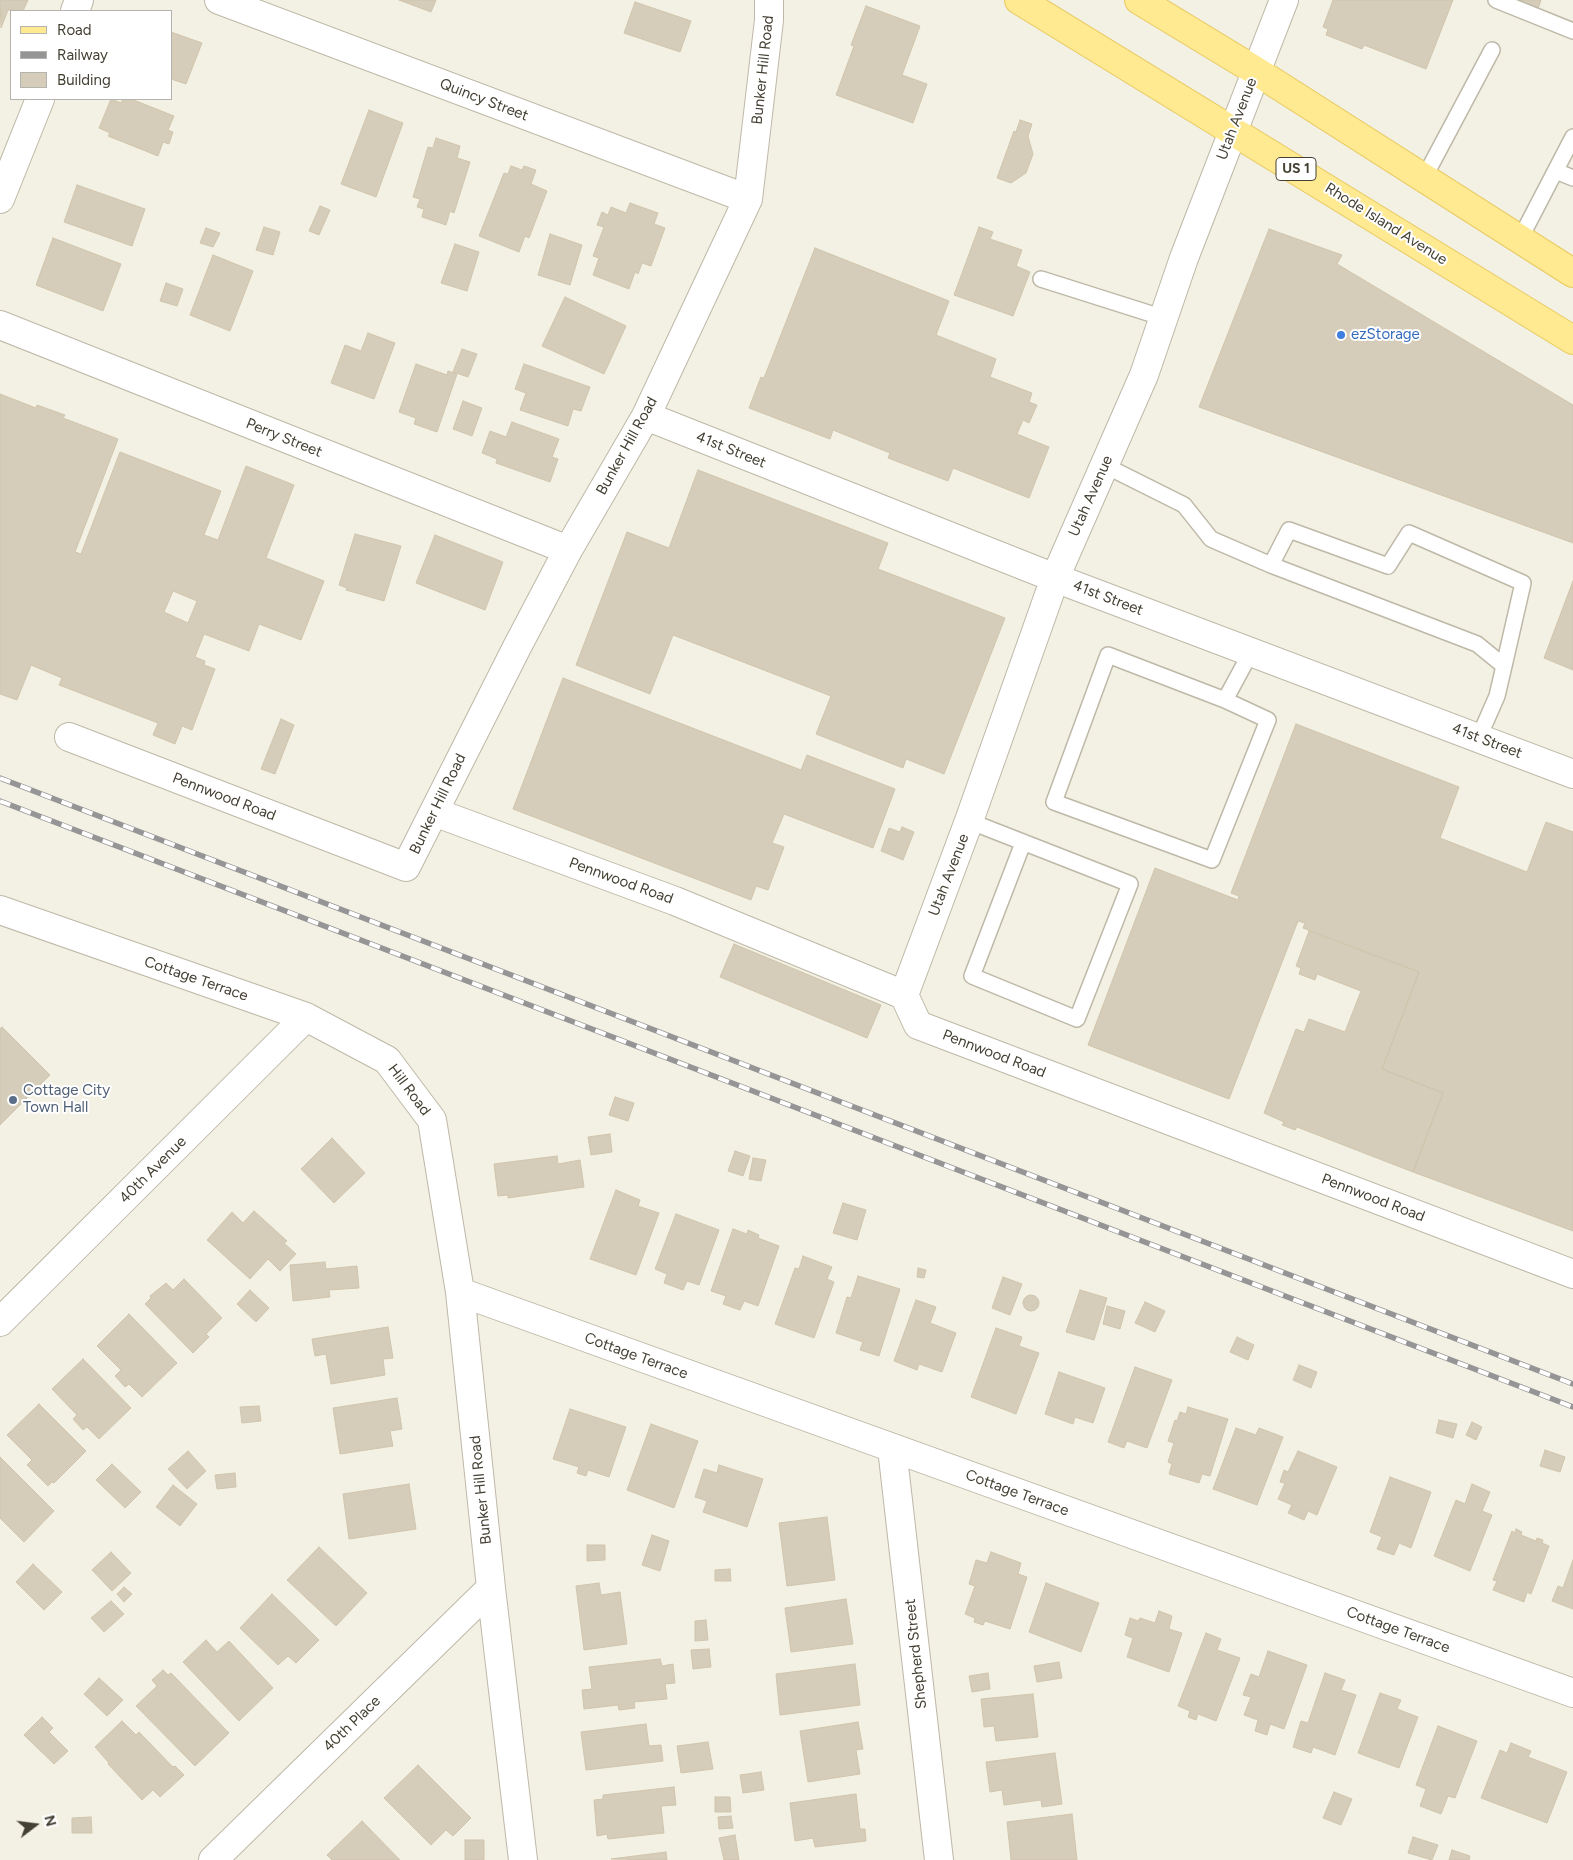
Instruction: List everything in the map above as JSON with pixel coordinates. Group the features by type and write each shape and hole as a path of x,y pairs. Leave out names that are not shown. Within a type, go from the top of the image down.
{"main road":[{"name":"Rhode Island Avenue","path":"1019,0 1573,340"},
{"path":"1139,0 1256,70 1573,273"}],"street":[{"name":"Quincy Street","path":"220,0 748,199"},
{"name":"Bunker Hill Road","path":"406,867 568,550 646,416 748,199 769,20 769,0"},
{"name":"Utah Avenue","path":"904,995 969,822 1055,578 1144,375 1184,258 1284,0"},
{"path":"0,199 40,100"},
{"name":"Perry Street","path":"0,326 568,550"},
{"name":"41st Street","path":"646,416 1055,578 1573,774"},
{"name":"Pennwood Road","path":"68,737 406,867"},
{"name":"Pennwood Road","path":"434,812 675,901 904,995 918,1025 1573,1274"},
{"name":"Cottage Terrace","path":"0,910 306,1017 387,1060"},
{"name":"40th Avenue","path":"0,1322 306,1017"},
{"name":"Hill Road","path":"387,1060 432,1120"},
{"name":"Bunker Hill Road","path":"432,1120 460,1292 491,1588 523,1860"},
{"name":"Cottage Terrace","path":"460,1292 1573,1693"},
{"name":"Shepherd Street","path":"892,1448 939,1860"},
{"name":"40th Place","path":"213,1860 491,1588"}],"lane":[{"path":"1496,0 1573,31"},
{"path":"1424,178 1492,50"},
{"path":"1520,239 1573,137"},
{"path":"1556,171 1573,178"},
{"path":"1041,279 1164,318"},
{"path":"1104,465 1184,505 1211,539 1271,565 1478,644 1504,666"},
{"path":"1271,565 1290,530 1388,566 1409,533 1523,583 1497,696 1479,737"},
{"path":"1225,700 1251,652"},
{"path":"1108,655 1225,700 1268,720 1212,860 1054,802 1108,655"},
{"path":"969,822 1130,884 1077,1019 972,976 1023,843"}],"building":[{"path":"0,0 28,0 23,10 8,10 1,28"},
{"path":"399,0 436,0 431,12"},
{"path":"1333,0 1453,0 1426,69 1364,45 1362,49 1326,35 1328,29 1323,27"},
{"path":"1521,0 1541,0 1538,9 1520,4"},
{"path":"635,2 691,21 680,52 624,33"},
{"path":"866,6 920,26 902,75 927,84 913,123 836,95 854,46 851,45"},
{"path":"172,32 202,43 186,84 172,79"},
{"path":"111,100 121,103 122,100 134,100 174,116 168,130 173,132 169,144 163,142 158,156 108,136 110,133 99,128"},
{"path":"369,110 403,123 376,197 341,184"},
{"path":"1020,120 1032,124 1028,136 1033,154 1026,173 1011,183 997,178 1014,131 1016,132"},
{"path":"436,138 460,146 457,158 470,162 454,213 450,211 446,225 422,217 424,209 417,207 420,199 413,197 428,147 433,148"},
{"path":"511,166 522,170 524,166 536,170 531,184 547,191 529,238 525,236 519,252 479,236 504,173 508,174"},
{"path":"77,185 145,209 132,246 64,222"},
{"path":"630,203 658,213 654,224 665,228 651,266 642,263 638,274 635,272 629,289 593,275 599,258 593,256 604,227 597,225 602,212 608,215 611,207 626,213"},
{"path":"320,206 330,210 319,235 309,231"},
{"path":"264,227 280,232 273,255 256,250"},
{"path":"979,227 993,232 990,239 1022,250 1016,266 1030,272 1013,316 954,295"},
{"path":"206,228 220,233 213,247 200,243"},
{"name":"ezStorage","path":"1269,229 1342,255 1337,264 1573,405 1573,543 1199,407"},
{"path":"550,234 582,245 570,285 538,275"},
{"path":"53,238 121,264 103,311 36,285"},
{"path":"455,244 479,252 467,291 441,283"},
{"path":"815,248 949,301 936,335 996,359 990,377 1032,393 1029,402 1037,405 1029,423 1023,420 1017,434 1049,447 1029,498 953,468 948,481 888,458 890,453 833,430 830,439 749,408 761,377 764,378"},
{"path":"213,255 253,271 230,331 190,315"},
{"path":"166,283 183,289 177,306 160,301"},
{"path":"565,297 626,326 604,374 542,346"},
{"path":"368,333 395,343 374,399 331,383 345,345 361,351"},
{"path":"462,349 477,354 468,377 453,372"},
{"path":"416,364 447,375 448,371 457,374 437,432 414,424 416,418 399,412"},
{"path":"524,364 590,387 581,411 573,409 568,426 520,410 526,393 515,389"},
{"path":"0,394 36,408 37,405 65,415 63,418 118,439 75,552 81,554 120,452 221,491 204,535 218,540 246,466 294,485 266,558 324,581 301,640 259,624 249,651 204,634 195,657 205,661 204,665 215,669 192,730 182,726 175,744 153,735 158,723 59,685 62,678 31,665 17,700 0,694","holes":["173,591 197,601 188,623 164,612"]},
{"path":"463,401 482,408 472,436 453,429"},
{"path":"512,422 559,439 552,457 558,459 550,482 496,463 497,459 482,453 490,431 506,437"},
{"path":"698,470 888,543 878,569 1005,618 944,774 906,759 903,768 816,734 831,696 673,635 650,694 576,665 627,532 669,548"},
{"path":"355,534 401,546 384,601 346,590 347,588 339,585"},
{"path":"435,535 503,562 485,610 416,583"},
{"path":"1573,581 1573,670 1544,658"},
{"path":"563,678 801,770 807,755 895,789 873,848 784,814 772,843 784,847 768,890 756,886 751,900 513,809"},
{"path":"281,719 294,725 275,774 261,769"},
{"path":"1296,724 1459,787 1440,838 1527,872 1546,822 1573,832 1573,1231 1413,1172 1443,1093 1382,1069 1419,972 1303,928 1305,923 1298,921 1229,1099 1088,1045 1155,868 1238,900 1239,896 1231,893"},
{"path":"902,827 914,832 903,860 881,851 889,828 900,832"},
{"path":"1309,931 1419,972 1382,1069 1443,1093 1413,1172 1297,1127 1295,1130 1282,1125 1284,1122 1264,1113 1296,1029 1304,1032 1309,1019 1345,1032 1361,991 1317,974 1315,980 1299,974 1301,968 1296,966"},
{"path":"734,944 881,1005 867,1038 720,977"},
{"name":"Cottage City Town Hall","path":"2,1027 50,1075 0,1125 0,1029"},
{"path":"615,1097 634,1103 628,1121 609,1115"},
{"path":"610,1134 612,1152 591,1155 588,1137"},
{"path":"332,1138 365,1173 334,1203 301,1169"},
{"path":"735,1151 750,1156 743,1176 728,1171"},
{"path":"557,1156 558,1164 580,1160 584,1187 508,1198 508,1195 498,1196 494,1164"},
{"path":"753,1158 766,1160 761,1181 749,1179"},
{"path":"616,1190 640,1200 638,1206 659,1213 636,1275 590,1259"},
{"path":"843,1203 866,1210 857,1240 833,1233"},
{"path":"254,1211 287,1241 284,1243 296,1254 280,1271 268,1259 250,1279 207,1240 232,1212 243,1223"},
{"path":"676,1214 719,1230 699,1285 687,1281 683,1290 664,1283 667,1274 655,1269"},
{"path":"733,1229 747,1234 748,1230 759,1235 758,1238 779,1246 758,1306 744,1301 740,1310 723,1304 726,1296 711,1291"},
{"path":"803,1256 832,1267 827,1279 834,1282 814,1338 775,1324 795,1268 799,1269"},
{"path":"325,1262 326,1269 357,1266 359,1288 329,1290 330,1297 293,1301 290,1265"},
{"path":"918,1268 926,1270 924,1278 917,1277"},
{"path":"858,1276 900,1289 879,1356 860,1350 863,1342 836,1333 847,1297 851,1298"},
{"path":"1003,1277 1022,1284 1010,1315 992,1308"},
{"path":"184,1279 222,1318 206,1334 209,1337 193,1353 145,1304 151,1298 150,1296 166,1283 173,1290"},
{"path":"250,1290 269,1308 256,1322 237,1304"},
{"path":"1080,1290 1107,1298 1094,1340 1066,1332"},
{"path":"1028,1295 1034,1295 1039,1300 1037,1309 1028,1311 1023,1306 1023,1300"},
{"path":"916,1300 936,1307 930,1323 956,1333 942,1372 919,1364 917,1370 894,1361"},
{"path":"1145,1302 1165,1311 1155,1332 1135,1323"},
{"path":"1107,1306 1125,1311 1120,1329 1103,1324"},
{"path":"129,1314 177,1363 142,1397 129,1384 125,1387 115,1376 121,1370 97,1346"},
{"path":"388,1327 393,1358 383,1359 385,1375 331,1384 326,1354 315,1356 312,1339"},
{"path":"996,1328 1022,1337 1019,1346 1039,1353 1016,1414 971,1397"},
{"path":"1237,1337 1254,1345 1248,1360 1230,1352"},
{"path":"83,1359 131,1408 99,1439 87,1427 83,1430 73,1419 77,1415 52,1389"},
{"path":"1299,1365 1317,1372 1311,1388 1293,1380"},
{"path":"1135,1367 1172,1380 1147,1448 1127,1441 1124,1448 1108,1442"},
{"path":"1059,1372 1105,1388 1093,1423 1075,1417 1073,1424 1045,1414"},
{"path":"397,1398 402,1429 390,1431 393,1446 340,1454 333,1408"},
{"path":"39,1404 86,1451 54,1483 52,1482 48,1486 27,1465 32,1460 7,1435"},
{"path":"259,1406 261,1421 242,1423 240,1407"},
{"path":"1188,1407 1228,1419 1210,1476 1202,1474 1199,1483 1169,1474 1172,1464 1168,1462 1174,1443 1168,1441 1175,1420 1177,1421 1180,1412 1186,1414"},
{"path":"570,1409 626,1427 609,1477 588,1470 586,1476 577,1473 579,1467 553,1459"},
{"path":"1439,1420 1457,1424 1453,1438 1436,1433"},
{"path":"1472,1422 1482,1427 1476,1440 1466,1435"},
{"path":"651,1424 698,1441 674,1508 627,1490"},
{"path":"1236,1428 1256,1435 1259,1428 1283,1437 1257,1505 1213,1489"},
{"path":"1545,1450 1565,1457 1560,1472 1540,1466"},
{"path":"188,1451 206,1471 187,1489 168,1469"},
{"path":"1298,1451 1337,1467 1317,1515 1308,1511 1304,1520 1288,1513 1292,1505 1278,1499 1285,1483 1280,1482 1284,1470 1288,1472"},
{"path":"0,1457 54,1511 24,1542 0,1518"},
{"path":"112,1464 141,1492 125,1508 96,1480"},
{"path":"719,1465 763,1479 747,1527 703,1512 707,1501 695,1497 704,1469 717,1473"},
{"path":"235,1473 236,1487 217,1489 215,1475"},
{"path":"1390,1477 1431,1492 1411,1548 1399,1543 1394,1555 1377,1549 1382,1537 1370,1532"},
{"path":"409,1484 416,1529 349,1539 343,1494"},
{"path":"1472,1484 1490,1492 1482,1511 1492,1515 1470,1571 1434,1556 1456,1500 1465,1504"},
{"path":"173,1485 197,1504 180,1526 156,1507"},
{"path":"827,1517 835,1580 787,1586 779,1523"},
{"path":"1516,1529 1522,1532 1521,1535 1536,1541 1537,1538 1543,1540 1542,1543 1549,1546 1531,1594 1527,1592 1524,1602 1493,1590 1497,1581 1493,1580 1512,1531 1515,1533"},
{"path":"652,1535 669,1541 660,1571 642,1565"},
{"path":"587,1545 605,1545 605,1560 587,1561"},
{"path":"319,1547 367,1593 336,1626 287,1580"},
{"path":"111,1552 131,1573 112,1591 92,1570"},
{"path":"991,1552 1021,1563 1018,1574 1027,1577 1010,1629 985,1621 983,1625 974,1622 975,1618 965,1614 975,1586 969,1584 976,1560 987,1563"},
{"path":"1573,1560 1573,1609 1552,1601 1558,1586 1563,1588"},
{"path":"33,1564 62,1592 44,1610 16,1582"},
{"path":"730,1569 731,1581 715,1581 715,1570"},
{"path":"599,1583 601,1595 620,1592 627,1644 584,1650 576,1586"},
{"path":"1046,1583 1099,1603 1081,1652 1029,1632"},
{"path":"124,1587 132,1594 124,1602 117,1594"},
{"path":"272,1594 319,1640 296,1663 288,1656 278,1665 240,1628"},
{"path":"846,1599 853,1644 791,1652 785,1608"},
{"path":"111,1601 124,1614 104,1632 91,1618"},
{"path":"1159,1611 1172,1616 1169,1629 1182,1633 1169,1672 1127,1657 1133,1638 1125,1635 1130,1618 1138,1621 1140,1618 1155,1623"},
{"path":"706,1620 708,1640 695,1641 695,1621"},
{"path":"1206,1633 1221,1639 1217,1650 1240,1658 1216,1721 1198,1714 1196,1720 1188,1717 1190,1711 1178,1706"},
{"path":"206,1640 217,1652 229,1641 273,1688 239,1721 183,1662"},
{"path":"709,1649 711,1667 693,1669 691,1650"},
{"path":"1268,1651 1307,1665 1284,1729 1270,1724 1267,1735 1255,1731 1258,1720 1244,1715 1251,1697 1243,1695 1251,1674 1259,1677"},
{"path":"660,1659 662,1666 673,1664 675,1683 665,1684 667,1699 634,1702 635,1708 619,1710 618,1705 584,1709 582,1690 592,1689 589,1667"},
{"path":"1059,1662 1062,1678 1037,1682 1034,1666"},
{"path":"855,1664 860,1705 780,1715 776,1674"},
{"path":"163,1670 168,1675 171,1673 229,1733 195,1766 136,1706 157,1686 152,1680"},
{"path":"988,1673 990,1689 972,1692 969,1676"},
{"path":"1325,1673 1345,1680 1341,1690 1356,1695 1335,1755 1313,1747 1311,1753 1293,1747 1301,1721 1308,1723"},
{"path":"99,1678 123,1700 107,1716 84,1694"},
{"path":"1380,1693 1401,1700 1397,1709 1418,1717 1399,1768 1358,1753"},
{"path":"1033,1694 1038,1737 996,1741 994,1726 984,1727 981,1699"},
{"path":"42,1717 53,1728 49,1732 68,1751 54,1764 24,1735"},
{"path":"122,1721 136,1735 139,1732 173,1767 175,1766 184,1775 160,1797 153,1790 142,1800 108,1764 95,1747"},
{"path":"858,1722 863,1749 856,1750 860,1774 808,1782 800,1731"},
{"path":"646,1724 649,1746 661,1745 663,1761 586,1770 581,1732"},
{"path":"1438,1726 1477,1741 1455,1798 1448,1796 1441,1814 1420,1806 1426,1789 1416,1785"},
{"path":"708,1742 713,1769 681,1773 677,1746"},
{"path":"1511,1743 1531,1751 1528,1757 1567,1772 1547,1823 1481,1798 1500,1750 1507,1753"},
{"path":"1055,1753 1062,1804 1042,1807 1041,1800 1004,1805 1002,1790 990,1792 986,1762"},
{"path":"418,1765 471,1818 453,1836 446,1830 431,1845 384,1798"},
{"path":"761,1772 764,1790 743,1793 740,1775"},
{"path":"674,1787 676,1805 661,1806 664,1833 608,1839 607,1834 597,1836 594,1800 603,1799 603,1795"},
{"path":"1334,1792 1352,1799 1341,1825 1323,1818"},
{"path":"856,1794 860,1829 865,1829 866,1841 815,1847 813,1838 795,1841 790,1803"},
{"path":"715,1797 730,1797 731,1812 715,1812"},
{"path":"1072,1814 1077,1860 1011,1860 1007,1822"},
{"path":"731,1816 733,1828 719,1829 718,1817"},
{"path":"91,1817 92,1833 72,1833 72,1818"},
{"path":"362,1821 400,1860 332,1860 327,1855"},
{"path":"735,1835 739,1860 724,1860 719,1838"},
{"path":"1413,1837 1438,1845 1432,1860 1408,1853"},
{"path":"465,1840 484,1840 484,1860 465,1860"},
{"path":"1452,1850 1470,1856 1469,1860 1449,1860"},
{"path":"666,1852 667,1860 611,1859"}],"railway":[{"path":"0,778 1573,1384"},
{"path":"0,801 1573,1407"}],"place":[{"name":"ezStorage","path":"1341,335"},
{"name":"Cottage City Town Hall","path":"13,1100"}]}
